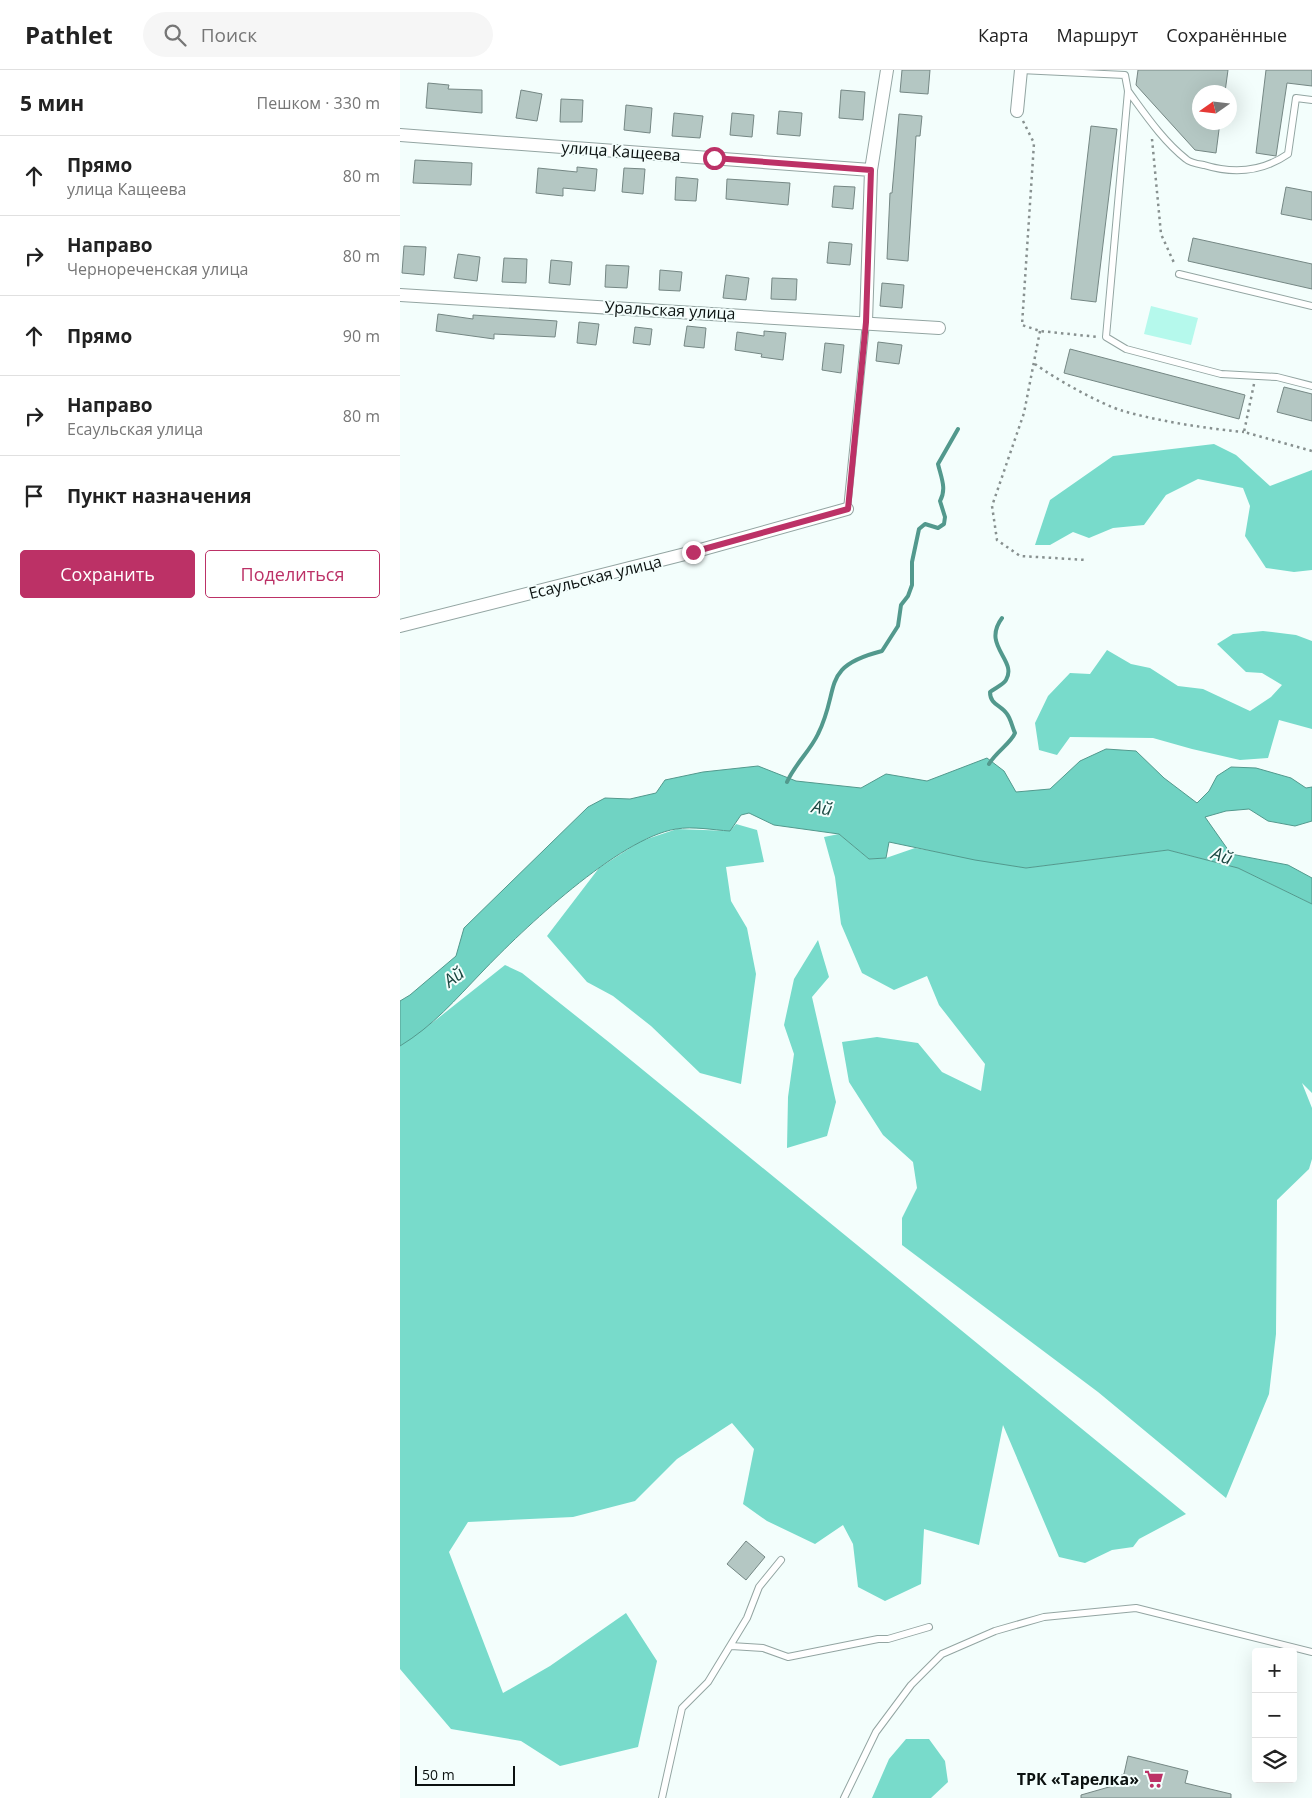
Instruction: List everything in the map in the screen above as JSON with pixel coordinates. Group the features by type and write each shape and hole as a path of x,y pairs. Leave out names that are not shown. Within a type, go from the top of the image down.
{"street":[{"path":"866,322 871,170 886,70"},
{"path":"1017,111 1020,70"},
{"name":"улица Кащеева","path":"400,135 871,170"},
{"name":"Уральская улица","path":"400,294 939,328"},
{"name":"Есаульская улица","path":"400,626 693,552 848,509"}],"lane":[{"path":"1020,70 1125,75 1128,91 1106,337 1126,349 1221,374 1277,377 1312,386"},
{"path":"1128,91 1150,121 1187,160 1221,170 1246,171 1275,164 1288,154 1296,98 1312,100"},
{"path":"1179,274 1312,306"},
{"path":"848,509 866,322"},
{"path":"662,1798 682,1708 708,1682 731,1646 746,1618 759,1587 780,1560"},
{"path":"844,1798 876,1732 911,1685 942,1654 995,1630 1044,1617 1136,1608 1312,1652"},
{"path":"731,1646 763,1648 788,1657 878,1639 888,1639 929,1627"}],"path":[{"path":"1017,111 1034,143 1022,325 1040,331 1106,337"},
{"path":"1150,121 1161,234 1179,274"},
{"path":"1040,331 1024,413 992,506 997,540 1020,556 1087,560"},
{"path":"1034,364 1049,374 1122,410 1209,429 1244,432 1312,451"},
{"path":"1244,432 1256,375"}],"shaded area":[{"path":"1151,306 1198,318 1191,345 1144,334"},
{"path":"1214,444 1236,455 1270,486 1312,470 1312,570 1294,572 1266,568 1245,536 1250,506 1243,488 1198,479 1166,495 1144,525 1113,528 1089,538 1073,532 1050,545 1035,545 1050,500 1113,456"},
{"path":"1263,631 1296,635 1312,641 1312,729 1279,720 1268,758 1240,760 1153,738 1070,737 1057,755 1039,750 1035,723 1048,696 1070,673 1090,674 1107,650 1131,664 1150,668 1178,686 1203,689 1250,711 1271,697 1282,685 1262,673 1246,672 1217,644 1233,634"},
{"path":"736,824 757,830 764,862 726,867 731,901 747,928 756,974 741,1084 700,1073 651,1026 613,996 587,982 547,936 599,868 641,841 677,829 730,831"},
{"path":"839,834 869,859 886,858 915,848 1026,868 1168,850 1238,868 1312,904 1312,1093 1302,1083 1312,1108 1312,1159 1309,1169 1277,1200 1276,1334 1269,1394 1226,1498 1098,1392 902,1245 902,1218 917,1188 913,1162 883,1135 849,1082 842,1042 877,1037 918,1043 942,1072 981,1091 985,1064 939,1005 927,976 894,990 862,973 841,924 835,877 824,837"},
{"path":"818,940 829,977 812,997 836,1102 827,1136 787,1148 788,1097 794,1054 784,1025 794,979"},
{"path":"505,965 522,973 610,1043 1186,1514 1139,1539 1133,1547 1112,1550 1085,1563 1059,1557 1003,1425 979,1545 924,1529 921,1584 885,1601 858,1587 853,1544 843,1525 815,1544 767,1521 743,1504 754,1449 732,1423 677,1459 635,1501 573,1517 468,1522 449,1552 503,1693 550,1666 626,1613 657,1661 638,1747 560,1766 521,1741 451,1729 400,1669 400,1046"},
{"path":"906,1739 929,1739 945,1761 948,1782 931,1798 872,1798 889,1759"}],"water":[{"name":"Ай","path":"1106,749 1136,751 1164,778 1197,803 1209,791 1217,776 1231,767 1256,768 1291,778 1306,788 1312,787 1312,821 1295,826 1268,821 1249,809 1226,811 1205,817 1231,854 1288,865 1312,878 1312,904 1238,868 1168,850 1026,868 975,860 889,842 886,858 869,859 839,834 774,825 749,813 741,815 730,831 683,828 653,836 627,849 600,867 521,933 434,1021 400,1046 400,1001 410,995 456,956 464,928 588,807 605,798 630,799 656,793 665,780 703,772 758,766 796,781 861,788 886,774 927,781 987,758 1004,771 1016,792 1050,789 1080,761"}],"building":[{"path":"902,70 930,70 928,94 900,92"},
{"path":"1138,70 1228,70 1226,85 1192,85 1192,130 1219,130 1216,153 1195,150 1136,85"},
{"path":"1266,70 1312,70 1312,86 1287,83 1276,156 1256,153"},
{"path":"428,83 449,85 448,89 482,90 482,113 426,108"},
{"path":"521,90 542,94 537,121 516,118"},
{"path":"841,90 865,92 863,120 839,118"},
{"path":"561,99 583,100 582,122 560,122"},
{"path":"626,105 652,108 650,133 624,130"},
{"path":"779,111 802,113 800,136 777,134"},
{"path":"674,113 703,116 700,138 672,136"},
{"path":"732,113 754,115 752,137 730,135"},
{"path":"899,114 922,116 920,136 916,136 908,261 887,259 890,193 892,193"},
{"path":"1091,126 1117,129 1096,302 1071,299"},
{"path":"415,160 472,163 471,185 413,183"},
{"path":"577,167 597,169 595,191 563,188 563,196 536,193 538,168 577,172"},
{"path":"624,168 645,169 643,194 622,192"},
{"path":"676,177 698,179 696,201 675,200"},
{"path":"727,179 790,183 788,205 726,199"},
{"path":"834,186 855,187 853,209 832,207"},
{"path":"1286,187 1312,192 1312,220 1281,214"},
{"path":"1193,238 1312,264 1312,289 1188,261"},
{"path":"829,242 852,244 850,265 827,263"},
{"path":"404,246 426,247 424,275 402,273"},
{"path":"458,254 480,257 477,281 454,278"},
{"path":"504,258 527,259 526,283 502,282"},
{"path":"551,260 572,262 570,285 549,283"},
{"path":"606,265 629,266 627,288 605,287"},
{"path":"660,270 682,272 680,291 659,290"},
{"path":"726,275 749,278 746,300 723,298"},
{"path":"772,278 797,279 796,300 771,299"},
{"path":"882,283 904,285 902,308 880,306"},
{"path":"438,314 473,319 473,315 557,321 555,337 494,334 494,339 436,331"},
{"path":"579,322 599,324 596,345 577,343"},
{"path":"687,326 706,328 704,348 684,346"},
{"path":"635,327 652,329 650,345 633,343"},
{"path":"764,331 786,333 783,360 761,357 762,354 735,350 737,332 764,336"},
{"path":"878,342 902,345 899,364 876,361"},
{"path":"825,343 844,345 841,373 822,370"},
{"path":"1070,349 1245,395 1239,419 1064,373"},
{"path":"1284,387 1312,394 1312,421 1277,412"},
{"path":"746,1541 765,1557 746,1580 727,1564"},
{"name":"ТРК «Тарелка»","path":"1128,1756 1188,1771 1185,1783 1231,1794 1231,1798 1081,1798 1081,1795 1123,1783 1121,1775 1124,1774"}],"waterway":[{"path":"787,782 818,734 825,718 835,681 840,672 849,664 862,657 882,651 898,626 901,605 908,596 912,585 912,562 919,529 925,524 938,528 944,524 945,517 940,501 943,487 938,464 958,429"},
{"path":"989,764 1015,733 1005,711 990,696 990,692 1005,682 1008,673 995,637 1002,618"}],"place":[{"name":"ТРК «Тарелка»","path":"1154,1779"}],"route":[{"path":"693,552 848,509 855,420 866,322 871,170 714,158"}]}
